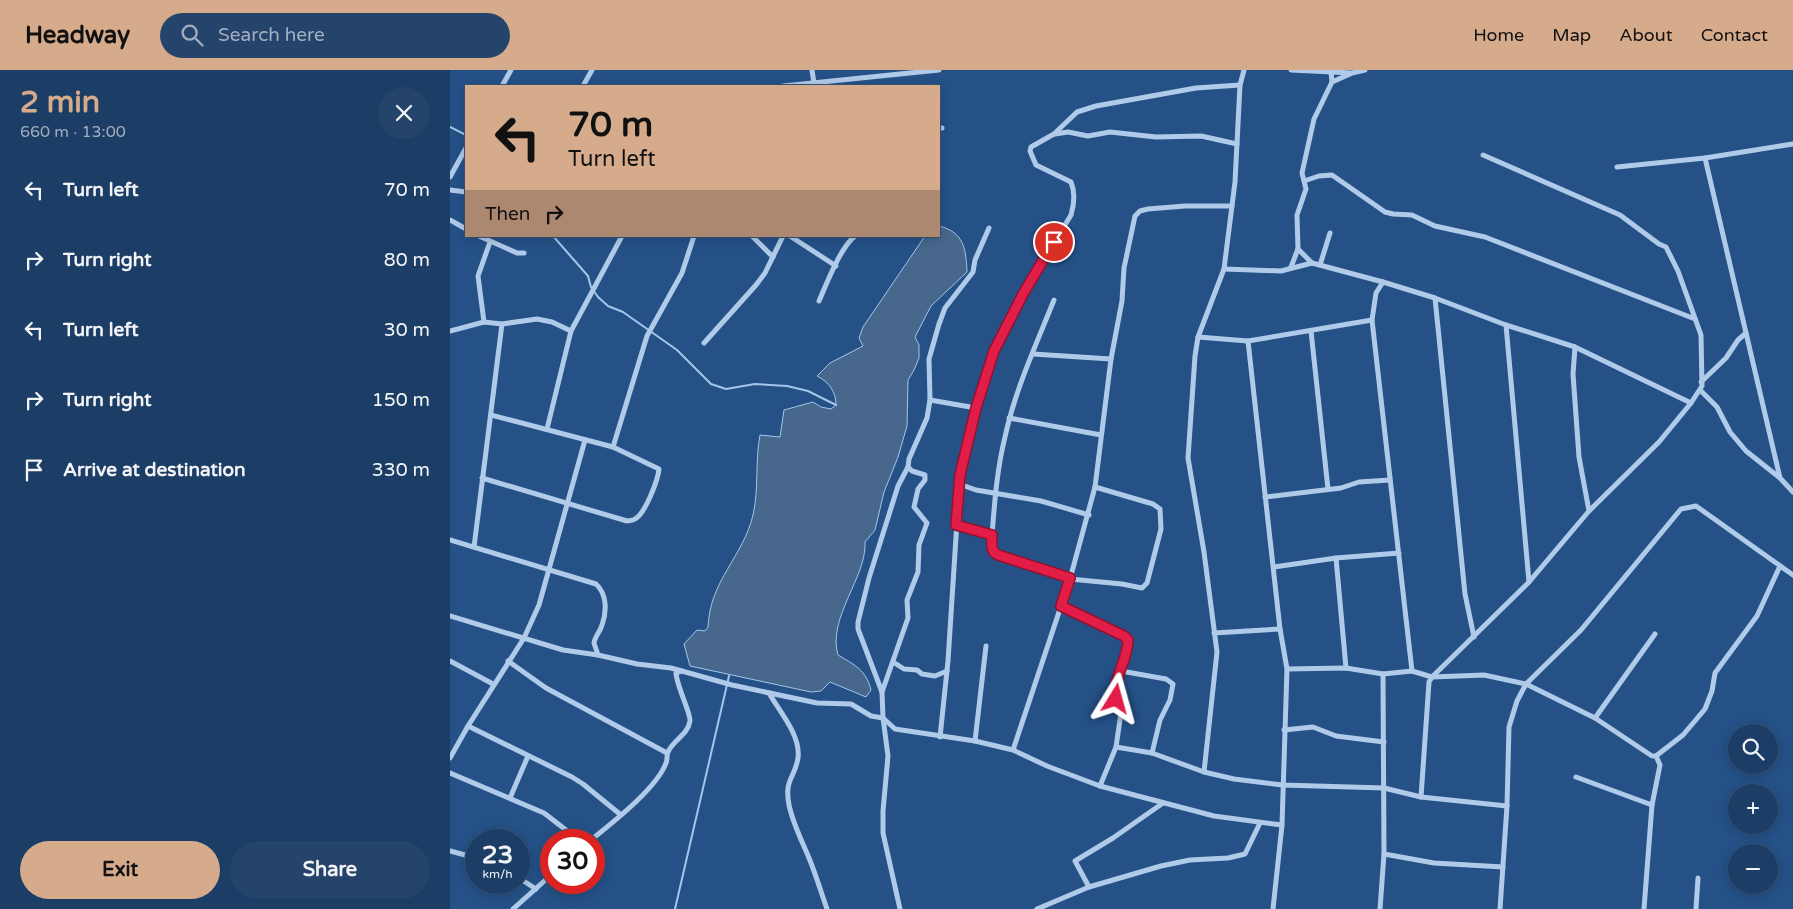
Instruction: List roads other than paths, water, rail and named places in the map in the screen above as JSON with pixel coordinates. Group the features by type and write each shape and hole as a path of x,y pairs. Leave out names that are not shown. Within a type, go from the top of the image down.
{"street":[{"path":"503,85 511,70"},
{"path":"584,85 592,70"},
{"path":"812,70 814,83"},
{"path":"793,85 938,70"},
{"path":"1204,772 1217,652 1204,552 1188,458 1198,337 1224,268 1232,206 1240,85 1244,70"},
{"path":"1291,70 1352,73"},
{"path":"1332,82 1352,73 1365,70"},
{"path":"1291,267 1298,248 1297,214 1306,189 1302,173 1314,118 1332,82 1331,72"},
{"path":"940,737 947,671 959,484 976,408 994,351 1023,294 1071,215 1073,208 1074,189 1072,182 1036,165 1030,151 1032,147 1054,134 1077,112 1096,106 1196,88 1240,85"},
{"path":"1054,134 1068,132 1088,136 1110,132 1156,137 1201,136 1237,144"},
{"path":"1617,167 1705,158 1793,144"},
{"path":"450,177 465,150"},
{"path":"1421,797 1429,682 1432,677 1529,582 1589,511 1658,442 1691,403 1700,390 1702,382 1701,335 1678,272 1666,247 1620,216 1483,155"},
{"path":"1705,158 1780,478"},
{"path":"1304,181 1319,176 1332,175 1385,212 1412,215 1435,226 1485,236 1695,319"},
{"path":"450,190 465,192"},
{"path":"1013,750 1070,578 1096,487 1111,359 1122,302 1124,268 1135,216 1140,211 1148,209 1184,206 1232,206"},
{"path":"450,220 465,228"},
{"path":"900,909 883,833 888,756 882,692 858,629 858,622 869,578 898,486 908,467 909,459 927,418 930,400 929,358 938,324 945,308 973,272 975,260 989,228"},
{"path":"1320,265 1330,234"},
{"path":"481,237 517,253 524,253"},
{"path":"547,429 571,332 621,237"},
{"path":"613,447 647,336 682,273 694,237"},
{"path":"753,237 773,257"},
{"path":"704,343 756,285 783,237"},
{"path":"792,237 836,266"},
{"path":"819,301 832,270 848,242 854,237"},
{"path":"484,322 478,276 490,242"},
{"path":"1298,248 1312,263"},
{"path":"1224,268 1268,272 1281,271 1312,263 1383,282 1435,298 1506,325 1575,347 1691,403"},
{"path":"1383,282 1376,293 1372,320 1412,671"},
{"path":"1435,298 1465,594 1474,637"},
{"path":"1054,300 1009,418 1004,439 992,535 994,553 1070,578 1142,588 1146,584 1161,529 1160,509 1153,504 1096,487"},
{"path":"450,331 484,322 502,324 538,318 552,322 571,332"},
{"path":"1198,337 1248,341 1372,320"},
{"path":"474,547 502,324"},
{"path":"1506,325 1529,582"},
{"path":"1311,331 1328,489"},
{"path":"1702,382 1726,358 1738,340 1746,334"},
{"path":"1248,341 1280,629 1287,669 1282,825 1273,909"},
{"path":"1575,347 1573,374 1579,457 1589,511"},
{"path":"1033,354 1111,359"},
{"path":"1700,390 1717,407 1730,432 1746,451 1780,478 1793,492"},
{"path":"930,400 976,408"},
{"path":"482,478 627,520 635,519 639,515 654,488 658,469 613,447 491,415"},
{"path":"1009,418 1101,435"},
{"path":"450,758 508,661 524,638 539,605 585,440"},
{"path":"882,692 908,618 907,600 918,572 919,544 927,523 914,507 918,489 925,480 925,475 912,471 908,467"},
{"path":"1265,498 1341,488 1359,482 1390,480"},
{"path":"959,484 976,490 1041,501 1089,515"},
{"path":"1500,909 1504,867 1509,727 1526,684 1581,630 1681,509 1696,506 1793,575"},
{"path":"956,525 992,535"},
{"path":"450,540 596,584 600,588 605,600 605,616 594,643 598,655"},
{"path":"1274,568 1336,558 1399,553"},
{"path":"1336,558 1346,668"},
{"path":"1287,669 1346,668 1383,674 1412,671 1432,677 1484,675 1526,684 1595,718 1652,756 1656,756 1683,735 1705,709 1712,691 1715,673 1757,616 1780,566"},
{"path":"1061,606 1124,636 1128,640 1128,648 1114,690 1121,713 1116,747 1100,786"},
{"path":"450,616 563,650 598,655 637,664 683,670 732,685 817,703 851,704 870,716 883,718 894,729 975,741 1013,750 1100,786 1214,816 1282,825"},
{"path":"1214,634 1280,629"},
{"path":"1595,718 1656,634"},
{"path":"975,741 986,646"},
{"path":"450,661 494,684"},
{"path":"508,661 546,688 668,752"},
{"path":"893,662 904,669 917,670 922,674 935,676 947,671"},
{"path":"605,829 659,777 667,762 668,752 686,731 690,723 676,674 683,670"},
{"path":"1121,671 1166,679 1173,684 1170,700 1160,720 1152,753"},
{"path":"1380,909 1384,854 1383,674"},
{"path":"769,693 790,724 797,750 797,762 787,787 791,816 810,860 827,909"},
{"path":"468,726 583,784 621,815"},
{"path":"1284,730 1313,727 1336,736 1384,742"},
{"path":"1116,747 1152,753 1204,772 1234,779 1282,785 1384,788 1421,797 1507,806"},
{"path":"510,798 528,756"},
{"path":"1644,909 1652,805 1660,765 1656,756"},
{"path":"450,773 551,816 566,829"},
{"path":"1576,777 1652,805"},
{"path":"1089,887 1075,861 1113,838 1163,802"},
{"path":"1037,909 1089,887 1174,862 1228,858 1245,854 1260,823"},
{"path":"450,851 465,855"},
{"path":"1384,854 1434,862 1504,867"},
{"path":"1696,909 1698,878"},
{"path":"530,885 536,889"},
{"path":"513,909 540,885"}],"water":[{"path":"940,226 954,232 959,237 966,256 967,272 931,306 915,337 919,345 919,358 908,380 907,426 898,457 884,492 875,530 865,542 860,569 842,612 838,627 836,641 838,655 855,665 863,673 871,690 866,697 830,682 821,691 811,692 690,666 684,644 697,630 705,631 708,627 714,596 742,544 753,515 760,435 780,437 784,410 813,402 821,407 831,409 836,405 835,396 831,388 817,376 830,363 863,346 859,338 863,327 924,237 940,237"}],"waterway":[{"path":"450,127 465,134"},
{"path":"554,237 588,276 591,287 598,297 608,306 623,312 677,350 711,384 726,389 755,384 787,386 808,391 836,405"},
{"path":"675,909 729,676"}]}
